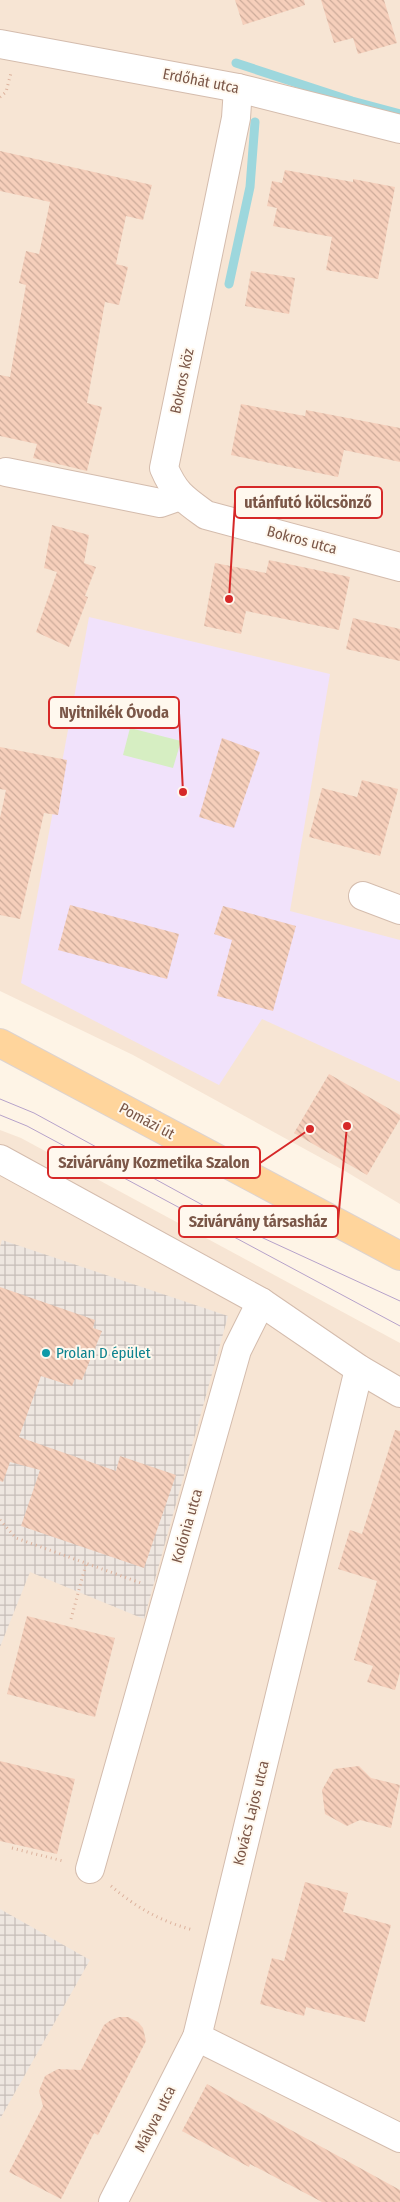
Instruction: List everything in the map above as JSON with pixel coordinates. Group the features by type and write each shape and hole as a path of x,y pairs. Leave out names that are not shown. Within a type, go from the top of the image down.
{"main road":[{"name":"Pomázi út","path":"0,1043 400,1256"}],"street":[{"name":"Erdőhát utca","path":"0,44 238,88 400,129"},
{"name":"Bokros köz","path":"180,496 171,484 164,468 236,118 238,88"},
{"path":"6,472 160,503 180,496"},
{"name":"Bokros utca","path":"180,496 206,515 400,567"},
{"path":"363,896 400,910"},
{"path":"0,1160 262,1302 359,1369 400,1392"},
{"name":"Kolónia utca","path":"90,1868 237,1350 262,1302"},
{"name":"Kovács Lajos utca","path":"197,2037 359,1369"},
{"path":"197,2037 400,2138"},
{"name":"Mályva utca","path":"113,2202 197,2037"}],"path":[{"path":"0,1520 16,1538 168,1593"},
{"path":"71,1619 86,1564"},
{"path":"12,1848 90,1868 133,1905 170,1924 221,1937"}],"shaded area":[{"path":"0,0 400,0 400,1204 345,1171 133,1055 0,991"},
{"path":"89,617 330,674 290,911 400,940 400,1082 262,1019 219,1085 21,983"},
{"path":"0,1130 21,1138 400,1343 400,2202 0,2202"},
{"path":"2,1240 228,1316 144,1619 30,1572 0,1647 0,1247"},
{"path":"0,1909 90,1960 0,2119"}],"green space":[{"path":"130,728 181,741 173,768 123,755"}],"building":[{"path":"235,0 304,0 305,5 243,25"},
{"path":"321,0 384,0 397,43 358,54 353,38 334,43"},
{"path":"0,151 152,185 143,220 126,216 116,264 128,267 119,305 105,302 87,403 102,407 87,471 33,458 37,444 0,436 0,375 10,377 26,285 19,283 26,251 39,254 50,202 0,191"},
{"path":"285,170 395,187 378,279 326,270 332,237 273,226 277,208 267,206 272,181 282,183"},
{"path":"251,271 295,278 289,314 245,306"},
{"path":"241,404 305,416 306,410 400,428 400,462 344,450 338,477 231,455"},
{"path":"52,525 89,535 84,563 96,567 85,596 88,597 69,647 36,632 57,572 44,568"},
{"path":"269,560 350,577 339,630 246,611 241,634 204,626 215,563 266,573"},
{"path":"353,618 400,629 400,661 346,649"},
{"path":"222,738 260,752 234,828 199,817"},
{"path":"0,747 67,760 58,815 44,813 20,919 0,915 0,818 6,790 0,789"},
{"path":"362,780 398,789 380,856 309,837 322,788 357,797"},
{"path":"70,905 179,934 167,979 58,950"},
{"path":"223,906 296,926 273,1011 217,996 232,940 214,934"},
{"path":"329,1074 400,1115 400,1119 367,1175 294,1133"},
{"path":"0,1287 95,1320 93,1328 102,1331 82,1380 75,1379 72,1386 41,1376 19,1437 116,1471 120,1456 176,1475 144,1568 21,1526 40,1470 10,1462 3,1482 0,1481"},
{"path":"395,1430 400,1431 400,1672 395,1690 367,1682 373,1666 354,1660 377,1581 338,1569 350,1530 362,1534"},
{"path":"27,1616 115,1638 95,1717 7,1694"},
{"path":"0,1761 75,1779 57,1854 0,1841"},
{"path":"359,1766 371,1778 400,1785 391,1828 360,1820 347,1826 325,1814 322,1790 334,1769"},
{"path":"305,1882 348,1893 343,1912 391,1925 365,2022 306,2007 304,2016 260,2004 272,1958 284,1961"},
{"path":"119,2017 128,2017 138,2022 143,2028 146,2041 98,2135 94,2133 61,2199 9,2172 43,2106 39,2091 45,2076 58,2069 81,2070 104,2025"},
{"path":"207,2084 400,2190 400,2202 322,2202 250,2164 249,2167 182,2131"}],"waterway":[{"path":"236,63 352,101 400,114"},
{"path":"229,284 250,187 255,122"}],"tram line":[{"path":"0,1099 34,1113 263,1238 400,1301"},
{"path":"0,1115 27,1126 400,1326"}],"place":[{"name":"utánfutó kölcsönző","path":"229,599"},
{"name":"Nyitnikék Óvoda","path":"183,792"},
{"name":"Szivárvány társasház","path":"347,1126"},
{"name":"Szivárvány Kozmetika Szalon","path":"310,1129"},
{"name":"Prolan D épület","path":"46,1353"}]}
